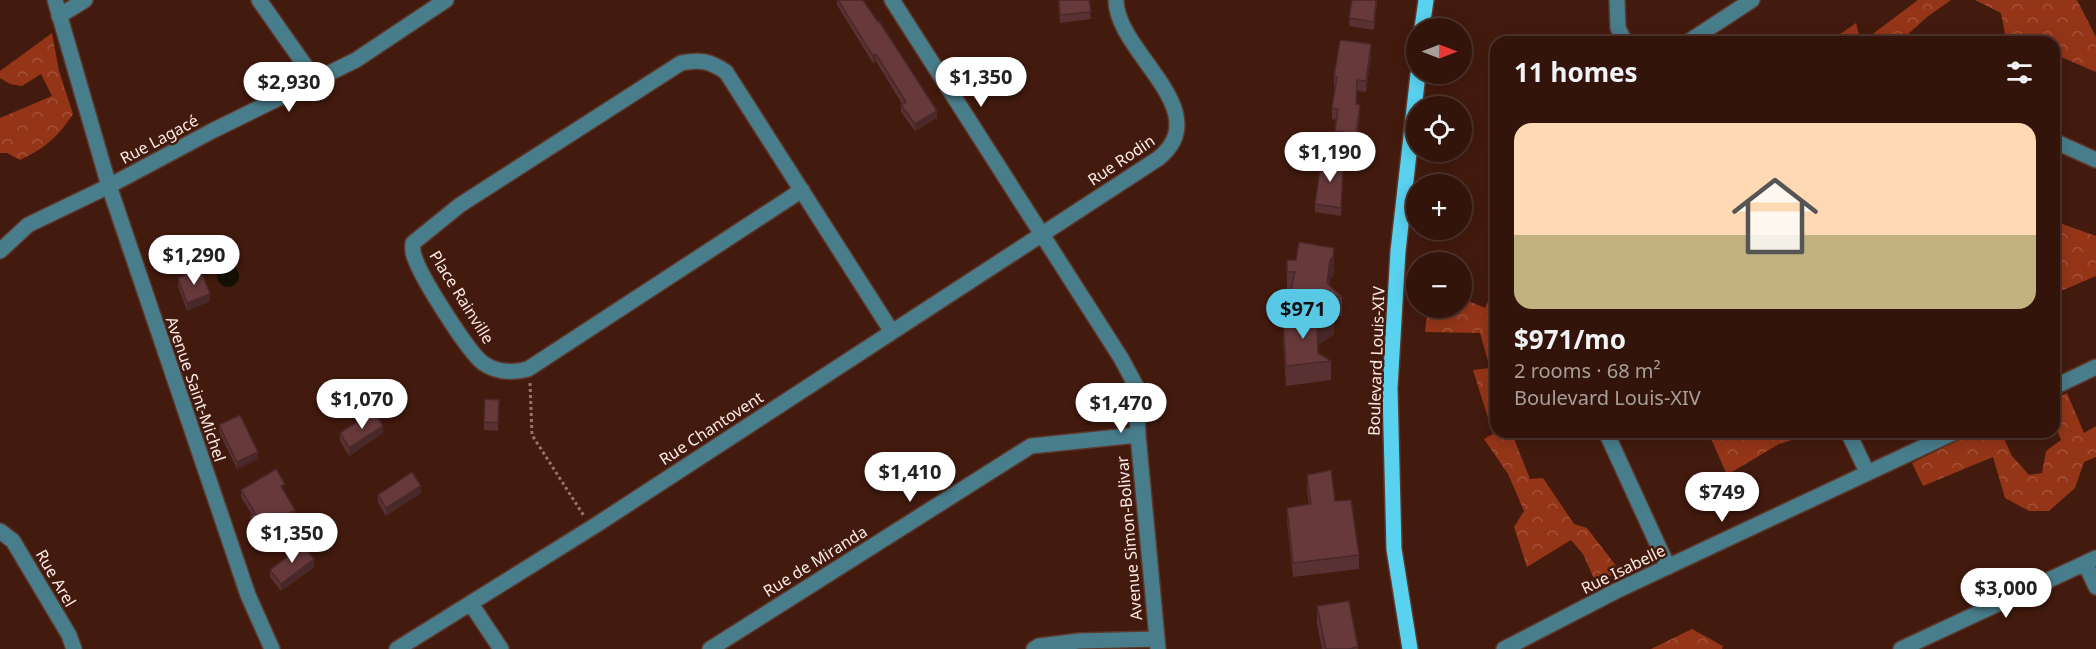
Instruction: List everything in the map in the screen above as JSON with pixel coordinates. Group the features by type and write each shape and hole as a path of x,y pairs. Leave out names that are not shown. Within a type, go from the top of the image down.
{"main road":[{"path":"1423,18 1425,0"},
{"name":"Boulevard Louis-XIV","path":"1410,649 1394,549 1390,387 1398,251 1417,84"}],"street":[{"name":"Avenue Saint-Michel","path":"55,0 109,186 248,595 272,649"},
{"path":"59,16 85,0"},
{"path":"259,0 316,81"},
{"name":"Rue Lagacé","path":"0,251 28,225 356,60 446,0"},
{"name":"Avenue Simon-Bolivar","path":"892,0 1121,358 1136,386 1138,435 1157,644"},
{"name":"Rue Rodin","path":"1042,234 1159,158 1170,148 1177,135 1177,118 1173,102 1121,23 1116,0"},
{"path":"1617,0 1618,28 1622,36"},
{"path":"1697,36 1752,0"},
{"name":"Place Rainville","path":"802,190 528,369 518,372 499,371 483,363 468,346 415,260 412,250 413,243 460,205 681,63 695,60 715,64 726,72 802,190 892,332"},
{"path":"2060,144 2096,160"},
{"name":"Rue Chantovent","path":"397,649 592,527 1042,234"},
{"path":"2060,384 2096,367"},
{"name":"Rue de Miranda","path":"710,649 1031,446 1138,435"},
{"path":"1609,438 1668,567"},
{"path":"1851,438 1867,472"},
{"name":"Rue Isabelle","path":"1504,649 1616,591 1942,438"},
{"name":"Rue Arel","path":"0,531 14,541 69,635 74,649"},
{"path":"1901,649 2091,561 2096,587"},
{"path":"471,604 501,649"},
{"path":"1034,649 1039,646 1079,641 1157,644"}],"path":[{"path":"528,369 532,435 592,527"}],"green space":[{"path":"1918,0 1951,0 1906,36 1870,36"},
{"path":"1975,0 2077,0 2096,37 2096,72 2060,57 2060,36 2010,36 2005,34 2001,13"},
{"path":"1856,23 1859,36 1838,36"},
{"path":"52,33 59,71 73,114 50,141 20,160 7,153 0,153 0,118 52,96 41,74 22,86 10,84 0,78 0,71"},
{"path":"2060,223 2096,236 2096,276 2060,291"},
{"path":"1490,297 1490,368 1480,333 1425,332 1427,318 1472,318 1472,302 1485,308"},
{"path":"1490,368 1490,424 1473,370"},
{"path":"2067,393 2084,433 2096,426 2096,457 2084,462 2075,488 2049,511 2029,511 2005,498 1993,457 1923,486 1912,463 1963,438 2004,438 2012,456 2029,475 2042,473 2046,451 2061,440 2060,396"},
{"path":"1490,436 1490,438 1514,438 1530,479 1543,478 1574,524 1587,528 1620,571 1596,583 1583,554 1571,540 1527,567 1514,527 1524,511 1508,474 1484,439"},
{"path":"1711,438 1798,438 1779,444 1727,475"},
{"path":"1692,629 1723,646 1722,649 1651,649"}],"shaded area":[{"path":"228,265 236,268 239,276 236,284 228,287 220,284 217,276 220,268"}],"building":[{"path":"838,0 863,0 937,111 915,124 901,105 906,102 876,54 873,56"},
{"path":"1059,0 1089,0 1091,12 1060,15"},
{"path":"1352,0 1376,0 1374,22 1349,18"},
{"path":"1340,40 1371,44 1366,81 1357,80 1356,104 1360,105 1356,134 1335,131 1338,109 1332,108"},
{"path":"1322,156 1342,158 1341,208 1315,204"},
{"path":"1299,242 1334,248 1327,283 1342,297 1291,290 1295,272 1287,272 1287,260 1296,260"},
{"path":"200,269 210,294 187,303 178,278"},
{"path":"1334,315 1317,327 1318,353 1331,361 1286,366 1283,319"},
{"path":"485,399 499,400 498,423 484,422"},
{"path":"374,411 383,426 349,448 340,433"},
{"path":"240,415 258,452 237,462 219,425"},
{"path":"276,469 285,484 281,486 295,510 259,531 250,516 255,513 241,490"},
{"path":"1331,470 1335,501 1351,500 1359,555 1293,563 1287,508 1311,504 1307,475"},
{"path":"412,472 421,486 386,508 378,495"},
{"path":"303,545 314,559 281,584 270,570"},
{"path":"1349,601 1358,647 1326,649 1317,606"}]}
